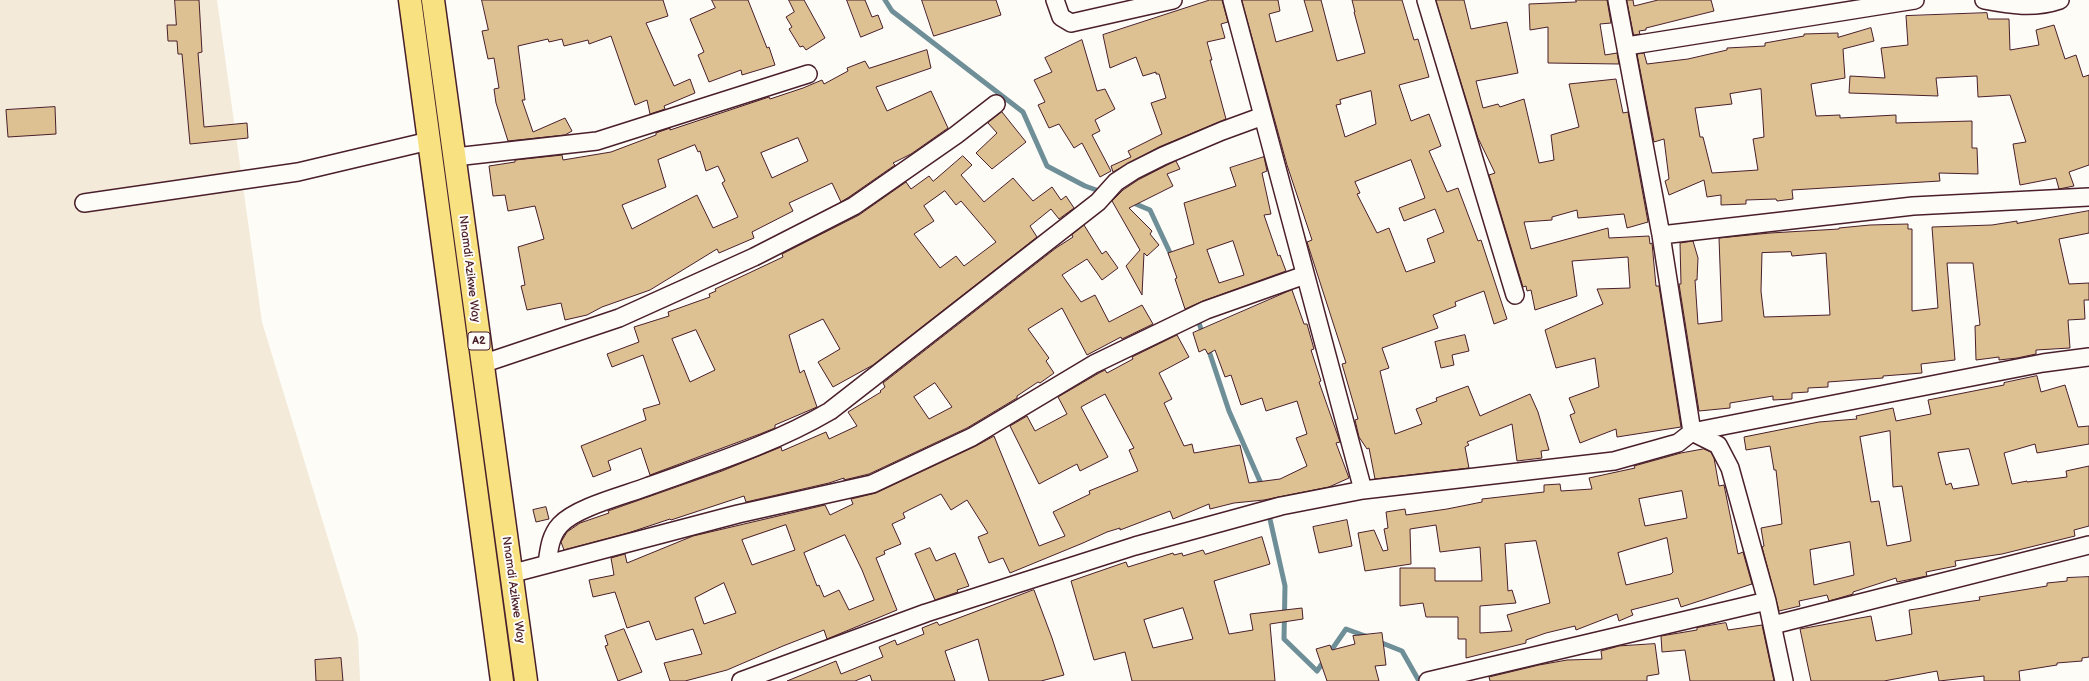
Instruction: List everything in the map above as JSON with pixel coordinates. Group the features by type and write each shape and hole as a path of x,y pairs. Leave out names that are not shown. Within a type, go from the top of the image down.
{"highway":[{"name":"Nnamdi Azikwe Way","path":"410,0 502,681"},
{"name":"Nnamdi Azikwe Way","path":"433,0 510,574 526,681"}],"street":[{"path":"1055,0 1062,18 1071,23 1173,0"},
{"path":"1232,0 1304,275 1363,490"},
{"path":"1426,0 1515,295"},
{"path":"1617,0 1661,235 1692,432"},
{"path":"1626,46 1915,0"},
{"path":"1984,0 2017,6 2048,4 2060,0"},
{"path":"455,157 597,141 808,74"},
{"path":"482,364 619,318 754,257 854,206 956,135 996,104"},
{"path":"547,564 551,538 561,524 582,510 721,460 802,428 830,411 1098,202 1116,182 1163,156 1222,131 1263,116"},
{"path":"84,203 298,172 429,141"},
{"path":"1661,235 1913,206 2089,197"},
{"path":"510,574 738,514 872,484 972,437 1094,364 1183,323 1206,310 1304,275"},
{"path":"741,681 926,612 1135,546 1281,506 1363,490 1614,461 1678,443 1692,432 2043,363 2089,357"},
{"path":"1692,432 1718,445 1730,468 1767,601 1784,681"},
{"path":"1773,625 2089,545"},
{"path":"1429,680 1767,601"}],"shaded area":[{"path":"0,0 217,0 262,322 358,637 360,681 0,681"}],"building":[{"path":"175,0 199,0 202,52 198,53 204,127 247,123 248,138 190,144 182,54 178,54 177,41 168,41 167,25 176,25"},
{"path":"482,0 663,0 668,16 646,23 674,86 690,79 695,93 664,106 665,109 650,114 647,100 635,105 611,36 589,44 588,40 564,46 562,39 549,42 548,39 518,46 525,100 522,100 533,132 565,118 572,131 565,135 508,141 496,103 494,89 499,88 494,58 488,59 482,31 488,30"},
{"path":"712,0 748,0 767,48 769,47 775,65 742,75 741,70 709,82 698,55 704,52 690,19 715,8"},
{"path":"789,0 804,0 825,38 806,50 803,46 800,47 789,29 792,27 786,17 794,12"},
{"path":"847,0 865,0 872,17 878,15 883,28 861,37"},
{"path":"922,0 996,0 1001,15 934,36"},
{"path":"1210,0 1222,0 1228,22 1221,24 1225,38 1207,42 1212,60 1210,60 1226,119 1159,147 1113,172 1111,166 1131,157 1128,151 1162,134 1151,103 1166,98 1159,74 1156,74 1156,72 1143,76 1136,57 1110,68 1103,35"},
{"path":"1242,0 1278,0 1280,11 1269,14 1276,42 1313,31 1304,0 1321,0 1337,61 1365,53 1352,0 1402,0 1414,40 1418,39 1429,77 1399,85 1411,121 1429,114 1441,146 1429,151 1447,192 1458,188 1478,241 1481,240 1507,319 1494,324 1484,291 1455,302 1456,306 1433,315 1438,328 1382,348 1389,368 1380,371 1395,434 1422,424 1416,409 1437,401 1436,398 1468,386 1480,416 1530,394 1538,412 1549,450 1541,451 1542,458 1517,461 1512,424 1467,442 1469,445 1465,447 1469,468 1375,479 1369,448 1367,449 1359,437 1355,420 1358,419 1342,364 1346,363 1307,242 1312,240 1287,165","holes":["1371,91 1376,124 1345,137 1336,105 1341,104 1340,100","1411,160 1425,198 1399,208 1404,221 1435,209 1444,232 1427,239 1435,262 1406,272 1389,228 1377,233 1357,194 1360,193 1355,182"]},
{"path":"1436,0 1464,0 1471,29 1507,22 1518,73 1476,81 1483,108 1498,104 1500,107 1524,99 1539,163 1554,160 1551,135 1579,127 1569,84 1616,79 1623,113 1628,112 1648,222 1627,228 1624,214 1578,218 1577,210 1552,217 1552,220 1524,222 1531,249 1608,228 1609,238 1649,236 1650,244 1652,243 1656,286 1659,286 1681,427 1617,437 1616,429 1580,443 1570,415 1575,413 1569,398 1599,387 1595,358 1556,368 1545,330 1603,304 1597,289 1630,288 1628,257 1572,261 1577,296 1535,310 1531,290 1527,291 1526,286 1523,287 1489,175 1495,173 1478,138"},
{"path":"1576,0 1607,0 1611,23 1600,24 1605,55 1617,53 1619,64 1548,63 1548,27 1530,30 1529,4 1576,2"},
{"path":"1627,0 1633,0 1634,6 1658,0 1711,0 1714,11 1646,28 1646,30 1639,31 1640,34 1634,35"},
{"path":"1987,13 1988,19 2009,19 2010,50 2039,45 2036,30 2054,25 2065,59 2076,55 2083,77 2089,75 2089,165 2069,172 2074,186 2059,189 2056,178 2020,185 2013,144 2026,142 2010,95 1978,97 1977,76 1936,78 1938,96 1849,93 1850,76 1885,78 1881,48 1908,45 1906,16"},
{"path":"1871,28 1874,41 1843,49 1845,78 1811,84 1816,116 1840,115 1840,118 1896,115 1896,123 1972,121 1972,148 1977,148 1978,174 1939,173 1940,181 1792,190 1793,199 1777,201 1776,199 1746,200 1746,204 1721,205 1721,195 1707,197 1704,180 1669,195 1665,181 1669,179 1664,139 1654,142 1637,54 1644,53 1647,64 1688,59 1727,50 1727,48 1765,46 1765,43 1804,36 1804,34 1838,33 1838,37","holes":["1761,89 1764,137 1753,139 1758,170 1712,173 1703,137 1700,137 1695,108 1732,104 1730,94"]},
{"path":"1082,40 1097,91 1105,89 1115,109 1095,120 1100,131 1092,135 1111,171 1100,177 1082,143 1074,148 1059,124 1049,128 1038,105 1045,102 1034,80 1052,72 1045,58"},
{"path":"927,50 931,68 876,87 887,111 931,91 948,128 911,154 893,163 895,165 841,202 832,183 789,203 793,211 752,232 754,238 719,253 717,249 650,290 602,307 587,315 565,320 561,303 527,310 521,286 525,285 518,247 544,239 535,206 508,211 505,195 493,196 489,166 515,162 515,160 562,155 563,160 611,152 656,135 656,133 670,128 670,130 769,97 770,99 822,80 824,84 848,71 847,68 865,61 869,68","holes":["798,138 808,161 772,178 761,153","695,145 698,152 700,151 706,171 718,166 725,181 722,183 738,217 713,228 697,195 632,229 622,205 666,187 658,160"]},
{"path":"55,107 56,134 8,137 6,110"},
{"path":"1002,112 1026,142 992,169 976,153 997,133 988,123"},
{"path":"963,156 972,165 961,175 984,202 1013,178 1033,201 1052,187 1061,200 1066,196 1074,208 1059,219 1051,209 1030,226 1037,237 873,365 833,387 818,362 840,349 823,319 789,335 800,373 804,370 817,407 775,425 775,428 650,475 641,448 608,461 611,470 593,477 581,446 646,420 643,409 660,404 643,355 612,367 607,354 639,342 634,327 669,316 668,312 710,297 709,294 716,291 715,289 783,257 782,254 859,215 906,182 911,189 929,176 933,181","holes":["945,191 956,205 961,201 996,242 964,266 956,256 940,268 914,234 934,221 924,206","696,330 715,370 690,382 672,339"]},
{"path":"1264,157 1267,171 1262,173 1271,214 1264,215 1278,256 1280,255 1286,271 1185,309 1175,279 1177,278 1168,253 1194,244 1184,203 1236,186 1230,168","holes":["1233,241 1244,275 1219,283 1207,250"]},
{"path":"1176,161 1180,169 1167,174 1173,186 1129,208 1152,231 1150,234 1159,245 1147,256 1144,253 1142,295 1126,266 1140,250 1112,201 1123,190 1138,180"},
{"path":"2089,211 2089,233 2059,239 2069,284 2089,283 2089,300 2084,300 2085,319 2068,320 2070,348 2036,350 2036,354 2017,358 1999,360 1999,357 1976,360 1975,326 1980,325 1973,263 1947,263 1955,360 1921,364 1922,373 1883,376 1883,378 1828,382 1828,387 1808,388 1808,392 1792,393 1792,399 1773,400 1773,396 1730,403 1730,408 1699,411 1679,284 1681,284 1680,243 1693,241 1698,258 1697,280 1695,280 1698,324 1722,321 1719,238 1839,229 1870,225 1908,224 1908,229 1912,229 1912,311 1938,308 1932,227 1992,225 2017,221 2017,223","holes":["1791,252 1792,256 1826,253 1830,315 1764,317 1761,291 1762,253"]},
{"path":"1084,225 1102,254 1106,251 1118,268 1102,280 1087,259 1062,275 1081,302 1095,295 1109,322 1142,305 1153,324 1122,339 1121,337 1087,355 1062,308 1028,329 1049,358 1046,361 1054,373 1017,396 1017,398 967,428 869,474 844,480 844,478 829,483 746,502 744,496 628,533 564,550 561,542 567,532 580,523 609,513 608,511 722,471 781,447 782,451 826,432 829,439 857,426 848,412 881,392 880,391 885,387 883,383 1056,248 1073,237 1072,235","holes":["935,383 952,407 929,419 914,397"]},
{"path":"1292,290 1304,324 1307,324 1314,349 1311,350 1321,381 1319,382 1340,442 1336,443 1349,478 1329,487 1264,500 1234,503 1210,509 1209,504 1173,519 1170,511 1120,530 1120,528 1107,532 1010,573 1003,558 989,563 978,537 988,533 967,500 951,510 941,494 903,513 905,518 892,524 901,544 884,551 885,554 876,558 897,610 827,639 824,630 727,670 685,681 670,681 664,663 702,654 693,629 656,640 649,621 627,628 615,592 593,597 589,580 614,575 611,558 625,554 627,563 693,536 825,505 830,515 853,504 851,499 876,493 994,436 1039,546 1065,536 1053,512 1090,494 1089,491 1138,471 1129,450 1134,448 1105,394 1081,407 1108,457 1080,471 1077,464 1039,484 1010,426 1027,416 1035,431 1067,414 1058,397 1099,373 1105,370 1107,373 1133,359 1132,357 1177,335 1189,357 1159,373 1172,399 1164,403 1184,446 1192,444 1194,453 1240,445 1249,483 1280,479 1307,466 1296,438 1307,434 1297,401 1266,411 1262,398 1241,405 1231,375 1225,377 1215,350 1208,354 1205,349 1199,352 1193,333","holes":["786,525 795,550 752,565 742,540","845,535 862,570 874,600 849,610 839,590 824,597 819,585 817,586 804,553","724,583 736,613 704,624 695,598"]},
{"path":"1465,335 1469,351 1452,355 1454,365 1441,368 1435,342"},
{"path":"2037,376 2041,392 2065,385 2078,427 2089,426 2089,444 2037,453 2035,444 2004,453 2012,484 2067,477 2066,471 2089,466 2089,526 2074,530 2075,536 2002,554 1955,561 1956,566 1926,572 1927,576 1897,582 1896,578 1829,601 1827,595 1799,601 1800,606 1779,611 1762,547 1764,546 1761,528 1782,524 1776,470 1774,470 1770,446 1746,450 1744,437 1819,422 1857,419 1856,416 1893,408 1896,421 1931,414 1928,400 2004,385 2004,383","holes":["1890,431 1893,487 1902,486 1911,541 1887,546 1879,501 1871,502 1860,437","1969,449 1979,485 1953,489 1951,483 1946,485 1938,453","1850,542 1854,575 1814,585 1810,550"]},
{"path":"1704,449 1711,452 1714,458 1719,486 1724,485 1738,554 1743,552 1752,584 1681,607 1678,598 1631,610 1633,615 1619,621 1617,614 1576,630 1575,626 1546,633 1526,640 1526,643 1466,658 1466,639 1458,639 1458,617 1426,617 1423,603 1400,606 1400,568 1435,568 1435,581 1482,581 1480,547 1440,552 1436,525 1410,529 1411,564 1365,571 1358,533 1374,530 1383,551 1388,550 1384,529 1388,528 1386,512 1405,509 1406,515 1447,509 1482,502 1482,499 1544,492 1544,485 1560,484 1561,491 1592,489 1589,478 1635,468 1634,466 1681,453","holes":["1682,491 1687,518 1645,526 1639,499","1667,538 1673,572 1671,574 1626,585 1618,553","1536,541 1550,603 1507,615 1512,631 1480,633 1480,606 1516,603 1512,590 1508,591 1505,544"]},
{"path":"546,507 549,519 536,522 533,510"},
{"path":"1347,520 1352,546 1319,553 1313,527"},
{"path":"1262,537 1270,564 1214,581 1229,634 1253,630 1250,614 1302,608 1303,619 1270,624 1275,681 1132,681 1125,652 1094,660 1071,581 1126,562 1128,567 1173,553 1174,555 1182,553 1183,556 1203,550 1205,554","holes":["1183,608 1193,639 1153,648 1144,620"]},
{"path":"930,548 936,561 955,553 969,586 957,590 958,592 935,600 915,554"},
{"path":"2089,577 2089,657 2082,658 2082,661 2057,663 2057,665 2019,671 2020,681 1984,681 1984,676 1939,681 1937,671 1884,681 1811,681 1800,629 1871,616 1876,641 1912,634 1909,610 1980,600 1979,597 2047,586 2047,583 2067,581 2067,578"},
{"path":"1034,590 1064,675 1041,681 989,681 978,639 945,651 955,681 872,681 870,675 855,681 787,681 836,661 841,674 883,657 879,647 895,640 897,645 924,634 922,628 937,622 939,625"},
{"path":"1726,623 1728,630 1762,625 1774,681 1690,681 1685,650 1662,652 1661,636"},
{"path":"624,629 642,672 618,681 605,646 608,645 605,636"},
{"path":"1382,633 1386,665 1375,666 1379,681 1327,681 1316,649 1330,645 1332,650 1355,644 1353,636"},
{"path":"1655,644 1659,674 1647,676 1647,681 1490,681 1489,677 1567,660 1602,659 1601,651 1619,646"},
{"path":"341,658 343,681 316,681 315,660"}],"waterway":[{"path":"885,0 892,11 1023,112 1047,166 1085,186 1122,199"},
{"path":"1131,202 1150,210 1172,257"},
{"path":"1191,299 1203,335"},
{"path":"1208,348 1229,411 1263,488 1285,586 1284,639 1317,671 1346,629 1368,637"},
{"path":"1377,641 1402,651 1419,681"}]}
